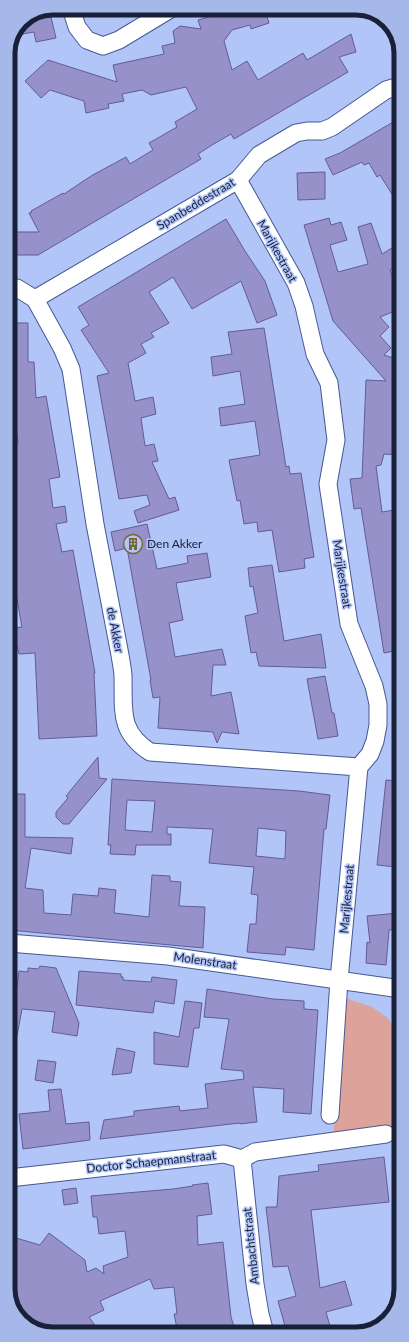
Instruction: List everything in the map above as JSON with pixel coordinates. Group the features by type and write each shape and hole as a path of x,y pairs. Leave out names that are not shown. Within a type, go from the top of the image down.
{"street":[{"path":"73,15 77,27 87,40 103,46 119,40 160,15"},
{"name":"Spanbeddestraat","path":"35,299 238,180 259,155 296,133 322,131 332,127 386,90 394,88"},
{"name":"Marijkestraat","path":"238,180 296,284 304,306 315,354 328,383 336,440 328,484 349,624 374,686 378,704 378,725 375,741 370,754 359,767 339,980"},
{"path":"15,288 35,299"},
{"name":"de Akker","path":"35,299 62,348 71,369 95,524 120,655 123,676 124,717 130,734 139,745 150,752 359,767"},
{"name":"Molenstraat","path":"15,943 168,956 394,988"},
{"path":"330,1116 339,980"},
{"path":"242,1159 255,1152 386,1134"},
{"name":"Doctor Schaepmanstraat","path":"15,1177 224,1154 242,1159"},
{"name":"Ambachtstraat","path":"242,1159 255,1284 263,1327"}],"shaded area":[{"path":"339,996 372,1007 388,1018 392,1025 392,1036 394,1041 394,1128 386,1132 333,1137 336,1109"}],"building":[{"path":"51,15 56,38 36,42 34,32 23,34 22,31 32,21"},
{"path":"209,15 266,15 269,23 251,29 250,25 232,30 224,41 232,70 247,61 258,80 303,53 307,60 351,34 356,52 339,57 348,72 234,139 231,134 212,145 198,154 201,159 38,255 15,255 15,232 39,232 29,213 32,212 31,211 63,193 64,194 91,176 126,157 130,164 153,150 149,143 177,127 175,122 197,109 186,87 151,95 142,90 122,94 124,101 108,104 109,108 86,113 84,101 50,90 41,98 25,81 48,60 117,82 113,65 164,54 162,46 175,43 173,31 180,26 201,29 198,20 209,17"},
{"path":"394,122 394,197 380,175 377,177 369,163 364,165 362,162 333,175 325,159 340,153"},
{"path":"325,172 325,199 298,200 297,173"},
{"path":"329,218 331,225 341,222 347,240 330,245 338,272 368,264 358,227 371,223 382,254 394,247 394,268 390,270 394,281 394,311 380,317 389,327 380,336 391,348 384,355 394,358 394,455 384,454 381,465 376,466 382,512 394,510 394,651 384,653 361,508 354,509 350,479 362,478 366,380 386,381 333,321 304,225"},
{"path":"226,219 265,281 277,315 257,323 241,281 192,309 173,277 149,292 169,323 151,333 154,337 141,344 146,353 128,363 135,401 153,397 156,414 141,418 145,446 154,444 158,461 152,462 169,499 175,497 179,510 138,523 134,511 150,505 147,495 119,499 97,376 109,373 81,330 89,325 78,307"},
{"path":"15,323 28,323 28,362 34,362 36,398 46,396 60,477 49,479 53,508 65,506 67,522 56,524 62,552 73,550 95,673 97,736 39,739 35,653 19,654 17,645 15,645 15,628 22,627 15,588 15,444 18,443 15,420"},
{"path":"264,328 286,467 289,466 290,474 301,473 314,557 304,559 305,568 279,572 272,530 258,532 257,522 244,524 240,500 237,501 229,460 260,455 255,421 221,426 219,408 245,404 240,371 213,376 211,357 232,354 228,332"},
{"path":"147,524 157,569 188,563 187,556 207,553 211,577 176,583 183,620 169,623 175,657 222,649 226,665 213,665 211,696 231,692 239,734 222,732 217,743 213,732 158,728 160,697 153,698 127,548 115,551 111,532"},
{"path":"272,565 284,641 321,634 326,668 259,666 256,652 251,653 245,616 258,613 253,586 250,587 248,568"},
{"path":"325,676 338,736 318,739 307,679"},
{"path":"98,757 99,778 107,779 69,824 63,824 56,817 56,812 68,798 66,796"},
{"path":"112,779 299,791 330,795 326,829 324,829 314,950 286,947 285,955 247,952 250,924 256,924 258,895 251,894 254,867 209,863 213,829 167,827 167,834 171,834 171,845 136,845 135,855 110,854 111,845 108,845","holes":["127,800 155,801 152,832 125,830","258,828 286,831 285,859 256,856"]},
{"path":"386,780 394,781 394,867 377,865"},
{"path":"15,794 25,794 25,837 73,838 71,854 31,848 25,888 43,890 44,913 71,915 73,894 98,896 99,888 116,890 114,913 149,917 152,875 170,876 170,881 181,882 179,906 205,907 203,948 15,931"},
{"path":"394,913 394,930 389,930 386,965 366,963 367,942 370,943 367,916"},
{"path":"40,966 56,968 79,1023 77,1036 52,1032 55,1012 22,1009 17,1036 15,1036 15,986 17,987 19,971 28,972 28,968 38,969"},
{"path":"79,971 121,974 123,980 151,982 152,977 177,980 174,1004 155,1001 153,1013 76,1005"},
{"path":"207,989 273,999 304,1001 304,1009 318,1010 311,1114 283,1112 284,1089 253,1087 257,1122 100,1139 104,1120 134,1116 134,1111 179,1106 180,1111 208,1108 205,1084 244,1079 243,1071 221,1069 229,1019 204,1017"},
{"path":"185,1001 202,1003 199,1028 194,1028 188,1067 154,1064 154,1032 179,1037"},
{"path":"117,1048 135,1052 131,1073 112,1075"},
{"path":"38,1060 56,1062 53,1083 35,1080"},
{"path":"61,1089 66,1124 89,1122 90,1140 23,1149 19,1114 50,1111 48,1090"},
{"path":"384,1157 389,1202 311,1210 320,1288 345,1281 352,1305 326,1312 330,1327 285,1327 278,1301 296,1296 288,1266 273,1267 266,1207 277,1207 279,1176 319,1171 318,1165"},
{"path":"208,1183 212,1214 197,1216 198,1245 223,1242 231,1317 234,1327 177,1327 174,1314 177,1314 174,1287 154,1289 150,1279 100,1301 104,1310 89,1317 96,1327 43,1326 32,1321 20,1308 15,1294 15,1238 40,1245 49,1233 85,1260 87,1272 96,1268 104,1274 103,1266 128,1257 125,1231 99,1234 97,1217 93,1217 91,1196 173,1189 193,1186 192,1185"},
{"path":"76,1188 78,1203 64,1205 62,1190"}],"place":[{"name":"Den Akker","path":"133,544"}]}
